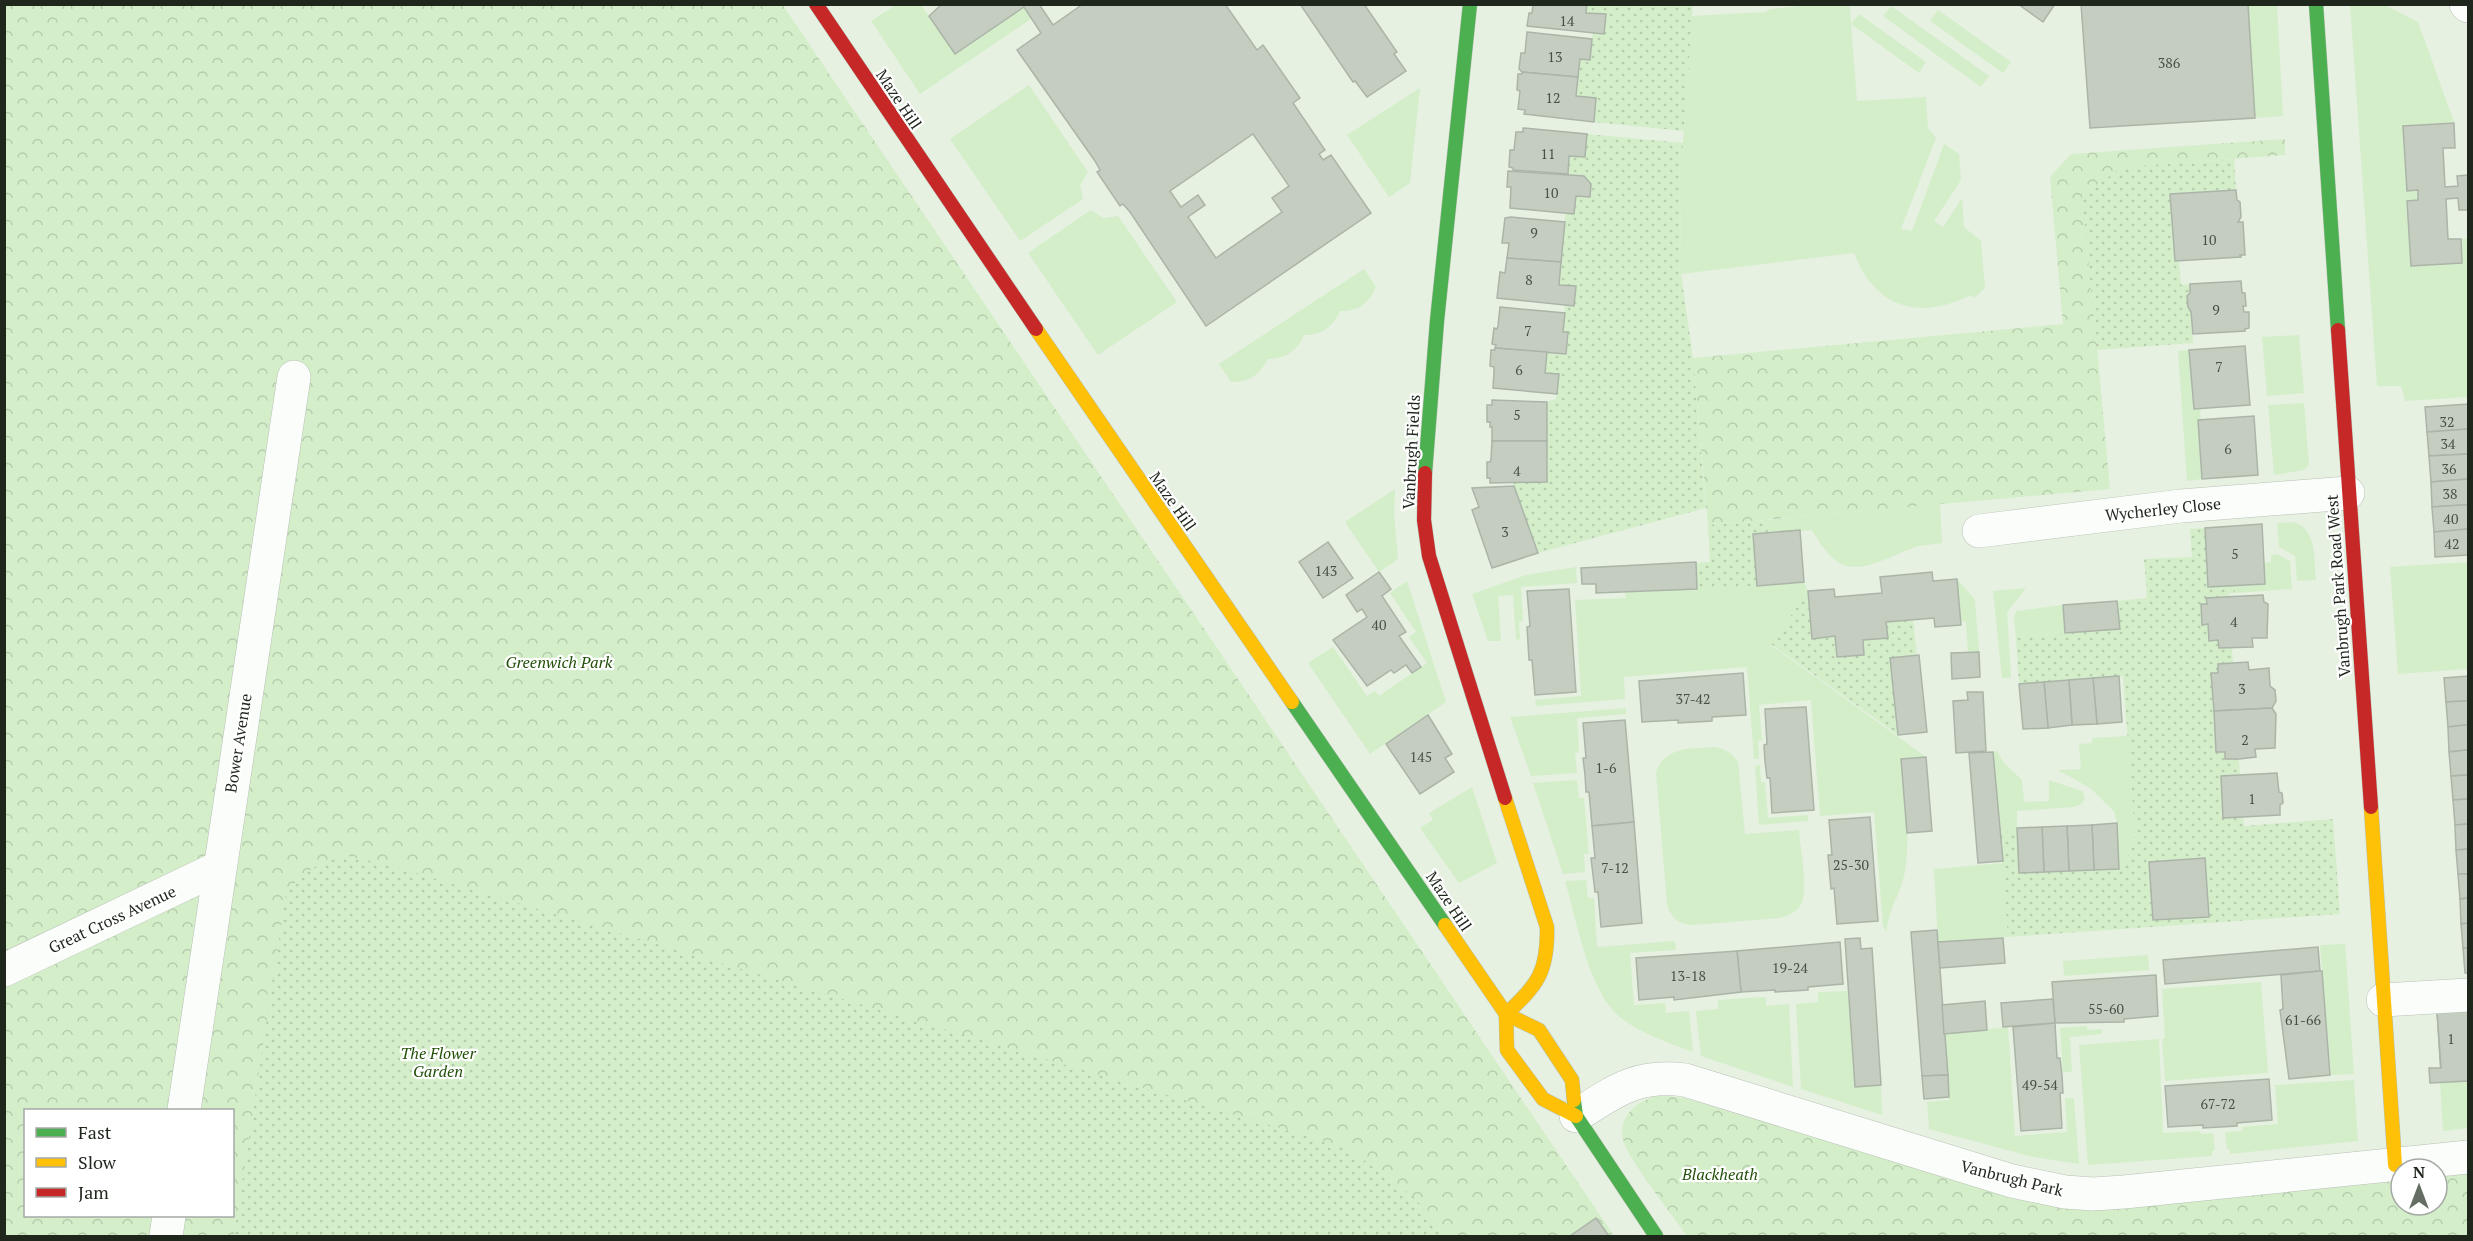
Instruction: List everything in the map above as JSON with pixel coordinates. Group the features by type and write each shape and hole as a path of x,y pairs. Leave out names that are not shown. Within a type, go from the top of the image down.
{"street":[{"name":"Vanbrugh Fields","path":"1470,4 1437,321 1424,480 1424,520 1429,556 1441,597 1547,927 1548,952 1543,974 1531,991 1506,1014"},
{"name":"Vanbrugh Park Road West","path":"2316,4 2394,1157"},
{"name":"Maze Hill","path":"826,8 1002,280 1506,1014 1539,1030 1572,1080 1576,1116 1656,1236"},
{"name":"Bower Avenue","path":"184,1109 294,376"},
{"name":"Wycherley Close","path":"1979,531 2181,506 2348,493"},
{"name":"Great Cross Avenue","path":"4,970 220,867"},
{"path":"2383,1000 2469,995"},
{"name":"Maze Hill","path":"1506,1014 1508,1050 1543,1099 1576,1116"},
{"name":"Vanbrugh Park","path":"1576,1116 1618,1089 1643,1080 1662,1077 1684,1080 2013,1181 2065,1192 2093,1194 2240,1182 2389,1166"},
{"name":"Vanbrugh Park","path":"2449,1159 2469,1157"},
{"path":"166,1236 169,1217"}],"green space":[{"name":"Greenwich Park","path":"782,4 1614,1236 5,1236 5,5"},
{"path":"896,5 921,5 955,54 1024,7 1031,19 920,94 871,21"},
{"path":"1587,5 1693,5 1684,131 1594,122 1596,99 1576,96 1580,59 1590,59 1593,32 1606,14 1586,13"},
{"path":"1809,5 1846,5 1850,7 1857,101 1926,97 1928,128 1936,138 1901,229 1912,231 1944,144 1959,154 1961,180 1934,221 1943,227 1962,198 1964,227 1981,241 1985,288 1974,298 1971,295 1934,307 1917,308 1901,304 1887,297 1874,286 1863,272 1854,253 1681,274 1680,185 1692,16 1765,12 1770,9"},
{"path":"2248,5 2277,5 2283,116 2255,118"},
{"path":"2350,5 2385,5 2418,22 2454,122 2403,126 2407,190 2418,190 2418,200 2407,201 2462,263 2461,239 2468,238 2468,397 2405,401 2401,386 2377,386"},
{"path":"1891,6 1989,76 1981,87 1883,16"},
{"path":"1938,10 2011,62 2003,73 1930,21"},
{"path":"1859,14 1926,62 1919,73 1851,24"},
{"path":"1029,85 1088,172 1080,185 1083,199 1020,241 950,139"},
{"path":"1420,88 1410,183 1389,197 1347,135"},
{"path":"1587,134 1683,143 1680,185 1681,274 1693,358 1706,508 1538,553 1513,483 1547,482 1547,402 1556,399 1559,375 1545,373 1547,352 1566,354 1568,332 1563,332 1565,305 1574,306 1576,287 1559,285 1565,217 1566,213 1574,213 1576,196 1584,176 1568,174 1569,156 1585,157"},
{"path":"2285,139 2285,155 2122,167 2083,196 2110,489 1708,525 1693,358 2063,324 2050,177 2071,154"},
{"path":"2234,159 2236,190 2170,195 2175,261 2179,261 2181,285 2190,284 2190,293 2187,296 2191,312 2193,343 2097,350 2082,196 2122,167"},
{"path":"1091,210 1103,218 1118,216 1177,302 1098,355 1028,253"},
{"path":"1364,269 1376,287 1366,302 1353,310 1340,311 1334,322 1326,329 1316,334 1304,335 1294,350 1280,357 1268,359 1253,377 1244,381 1231,382 1219,364"},
{"path":"2299,335 2304,393 2267,396 2262,337"},
{"path":"2189,350 2194,409 2200,409 2201,420 2198,420 2202,479 2187,481 2178,351"},
{"path":"2304,403 2309,465 2304,470 2274,475 2268,405"},
{"path":"1395,489 1394,513 1398,559 1379,572 1345,522"},
{"path":"1940,504 1942,543 1919,546 1865,566 1847,566 1836,561 1812,530 1768,533 1767,520"},
{"path":"1767,520 1768,533 1757,586 1697,589 1696,563 1710,562 1708,525"},
{"path":"2292,522 2306,530 2310,537 2313,545 2316,580 2297,581 2295,556 2279,547 2277,523"},
{"path":"2205,528 2208,586 2234,586 2235,593 2229,593 2229,597 2206,599 2207,604 2201,604 2202,624 2208,624 2209,641 2218,640 2219,648 2232,648 2233,663 2218,664 2218,673 2211,674 2216,752 2225,752 2226,759 2239,759 2240,774 2221,776 2223,818 2243,817 2244,826 2333,819 2340,914 2008,937 2000,832 2017,831 2019,873 2118,869 2119,866 2124,866 2135,834 2123,676 2019,684 2016,637 2119,629 2117,601 2147,598 2144,559 2192,557 2190,529"},
{"path":"2277,554 2290,561 2292,589 2235,593 2234,586 2264,563 2271,562 2271,555"},
{"path":"2468,562 2468,669 2398,674 2390,567"},
{"path":"1576,567 1577,583 1521,587 1523,621 1519,622 1520,639 1516,640 1513,595 1498,596 1501,641 1488,641 1472,594 1526,575"},
{"path":"1957,579 1975,600 1979,652 1968,653 1966,622 1960,621"},
{"path":"1407,581 1446,702 1370,754 1308,663 1333,647 1367,696 1375,691 1379,696 1427,663 1409,637 1416,632 1390,593"},
{"path":"1804,582 1808,591 1771,645 1926,757 1901,759 1907,856 1904,878 1889,918 1887,932 1883,926 1874,812 1820,816 1811,700 1759,705 1762,740 1758,741 1759,759 1754,759 1747,667 1624,677 1625,699 1536,706 1535,700 1581,696 1575,600 1626,598 1625,592"},
{"path":"2026,588 2007,612 2011,678 2002,678 1993,591"},
{"path":"1808,591 1812,638 1835,636 1838,657 1864,655 1863,640 1888,638 1886,622 1913,620 1917,656 1898,735 1771,644"},
{"path":"2063,605 2065,633 2016,637 2014,618 2016,611"},
{"path":"1626,708 1626,714 1577,718 1579,752 1575,753 1577,773 1531,776 1510,717"},
{"path":"2128,736 2135,834 2124,866 2119,866 2117,824 2114,811 2090,788 2058,770 2081,769 2079,744 2092,743 2092,738"},
{"path":"1716,747 1729,752 1738,762 1745,834 1799,830 1804,895 1798,908 1787,916 1692,925 1673,917 1669,909 1656,773 1660,764 1673,753 1680,750"},
{"path":"1997,751 2004,763 2022,780 2024,802 2049,801 2049,780 2082,791 2083,802 2073,807 2017,811 2017,831 2000,832 1993,752"},
{"path":"1760,765 1761,782 1765,782 1768,818 1808,815 1808,821 1759,825 1755,766"},
{"path":"1577,780 1579,798 1584,798 1589,854 1584,854 1585,872 1563,874 1533,783"},
{"path":"1472,787 1497,863 1459,883 1420,828 1433,820 1429,813"},
{"name":"The Flower Garden","path":"348,856 392,866 1340,1146 1375,1167 1415,1198 1445,1236 234,1236 286,894 298,879 313,868"},
{"path":"2003,863 2008,937 1938,942 1934,869"},
{"path":"1586,880 1588,898 1594,898 1597,947 1675,941 1676,950 1630,953 1634,1005 1665,1003 1666,1013 1689,1011 1693,1052 1656,1038 1629,1024 1610,1006 1600,991 1585,954 1565,881"},
{"path":"2345,944 2354,1074 2331,1075 2320,945"},
{"path":"2148,955 2149,970 2064,976 2063,961"},
{"path":"2261,982 2268,1073 2165,1081 2162,989"},
{"path":"1848,991 1855,1087 1881,1085 1882,1115 1801,1089 1796,1004 1818,1002 1818,992"},
{"path":"1766,997 1766,1006 1789,1004 1793,1087 1701,1056 1696,1011 1718,1009 1718,1000"},
{"path":"2087,1026 2087,1030 2102,1029 2102,1034 2070,1037 2072,1072 2063,1072 2060,1028"},
{"path":"2008,1027 2015,1136 2067,1132 2065,1098 2074,1098 2079,1164 2033,1157 1929,1129 1927,1102 1949,1100 1944,1034"},
{"path":"2159,1039 2163,1133 2200,1131 2201,1134 2213,1133 2215,1150 2212,1151 2212,1156 2088,1165 2079,1045"},
{"path":"2354,1080 2358,1141 2230,1154 2230,1150 2227,1149 2225,1132 2242,1131 2242,1127 2278,1124 2275,1085"},
{"path":"2468,1081 2468,1128 2443,1131 2440,1082"},
{"name":"Blackheath","path":"1661,1095 1684,1098 2003,1194 2389,1179 2389,1217 2449,1217 2449,1174 2468,1172 2468,1236 1687,1236 1641,1173 1623,1139 1622,1130 1627,1115 1638,1104"}],"building":[{"path":"942,4 1039,4 1053,25 1083,4 1225,4 1257,50 1263,45 1300,98 1293,103 1325,150 1319,154 1323,160 1331,155 1371,213 1206,326 1130,212 1123,204 1120,206 1097,172 1100,170 1095,161 1017,50 1041,33 1024,7 955,54 929,16","holes":["1253,134 1289,186 1272,198 1282,212 1216,258 1188,217 1205,205 1198,195 1181,207 1170,191"]},
{"path":"1300,4 1364,4 1397,52 1394,54 1406,71 1367,97 1355,81 1353,82"},
{"path":"1533,4 1587,4 1586,13 1606,14 1604,34 1527,26"},
{"path":"2018,4 2055,4 2043,22"},
{"path":"2081,4 2248,4 2255,118 2090,128"},
{"path":"1527,32 1592,39 1590,60 1580,59 1578,77 1522,72 1519,69 1521,53 1525,53"},
{"path":"1522,72 1578,77 1576,96 1596,98 1594,122 1524,114 1525,110 1518,109 1520,91 1517,90 1518,74"},
{"path":"2454,123 2455,148 2443,148 2445,187 2458,186 2457,176 2468,175 2468,210 2459,210 2458,198 2446,199 2448,239 2461,239 2462,263 2411,266 2407,201 2418,200 2418,190 2407,191 2403,126"},
{"path":"1523,128 1587,134 1585,157 1569,156 1568,174 1513,170 1509,167 1510,150 1514,150 1516,132 1523,132"},
{"path":"1508,171 1584,176 1591,184 1590,197 1576,196 1574,214 1510,208 1511,187 1507,187"},
{"path":"2236,190 2241,217 2238,222 2243,222 2245,255 2175,261 2170,194"},
{"path":"1505,218 1565,222 1561,262 1507,258 1509,243 1502,243"},
{"path":"1507,258 1561,262 1559,285 1576,286 1574,306 1497,298 1500,272 1505,273"},
{"path":"2241,281 2242,293 2245,293 2244,312 2249,312 2249,328 2245,331 2193,334 2187,296 2190,293 2190,284"},
{"path":"1500,307 1565,313 1563,332 1568,332 1566,354 1495,348 1496,345 1492,344 1494,328 1497,329 1498,326"},
{"path":"2245,346 2250,405 2194,409 2189,350"},
{"path":"1495,348 1547,352 1545,373 1559,374 1557,394 1493,388 1494,367 1490,366 1491,350"},
{"path":"1492,400 1547,402 1547,441 1492,441 1492,427 1490,427 1490,422 1487,422 1487,405 1492,405"},
{"path":"2468,404 2468,429 2427,432 2425,407"},
{"path":"2254,416 2258,475 2202,479 2198,420"},
{"path":"2468,429 2468,454 2429,456 2427,432"},
{"path":"1492,441 1547,441 1547,482 1490,483 1490,478 1487,478 1487,462 1491,459"},
{"path":"2468,454 2468,479 2431,482 2429,456"},
{"path":"2468,479 2468,505 2432,507 2431,482"},
{"path":"1514,486 1538,553 1492,568 1472,510 1479,507 1472,488"},
{"path":"2468,505 2468,529 2434,532 2432,507"},
{"path":"2262,524 2265,584 2208,587 2205,528"},
{"path":"2468,529 2468,555 2435,557 2434,532"},
{"path":"1800,530 1804,582 1757,586 1753,534"},
{"path":"1328,542 1353,578 1323,598 1299,562"},
{"path":"1696,562 1697,589 1596,593 1596,584 1582,584 1581,568"},
{"path":"1379,572 1391,589 1382,596 1406,632 1399,636 1421,667 1412,673 1406,665 1394,673 1391,670 1367,686 1333,640 1367,617 1362,609 1357,612 1346,595"},
{"path":"1932,572 1933,581 1957,579 1961,625 1935,627 1934,618 1886,622 1888,638 1863,640 1864,655 1837,657 1835,636 1812,639 1808,591 1834,589 1835,597 1882,593 1880,577"},
{"path":"1569,589 1576,692 1535,695 1532,660 1529,660 1527,627 1530,626 1527,591"},
{"path":"2263,595 2264,602 2268,604 2267,638 2252,638 2253,647 2219,648 2218,640 2209,641 2208,624 2202,625 2201,604 2207,604 2206,598"},
{"path":"2117,601 2120,629 2065,633 2063,605"},
{"path":"1979,652 1980,677 1952,679 1951,653"},
{"path":"1919,655 1927,732 1898,735 1890,658"},
{"path":"2248,662 2249,670 2269,668 2270,686 2275,690 2276,701 2272,708 2214,711 2211,673 2218,673 2218,664"},
{"path":"1743,673 1746,715 1712,717 1712,721 1642,722 1639,681"},
{"path":"2119,676 2122,722 2097,724 2093,678"},
{"path":"2468,676 2468,701 2446,702 2444,678"},
{"path":"2093,678 2097,724 2072,725 2069,680"},
{"path":"2069,680 2072,725 2048,728 2044,682"},
{"path":"2044,682 2048,728 2023,729 2019,684"},
{"path":"1967,692 1983,692 1986,751 1956,753 1953,701 1968,700"},
{"path":"2468,701 2468,725 2448,727 2446,702"},
{"path":"1806,707 1814,810 1772,813 1770,778 1767,778 1765,761 1764,745 1767,744 1765,709"},
{"path":"2272,708 2276,714 2275,748 2255,749 2256,757 2239,759 2225,759 2225,752 2216,752 2214,711"},
{"path":"1428,715 1452,754 1445,758 1454,772 1420,794 1386,744"},
{"path":"1625,720 1634,822 1592,826 1583,758 1586,758 1583,723"},
{"path":"2468,725 2468,750 2449,752 2448,727"},
{"path":"2468,750 2468,775 2451,776 2449,752"},
{"path":"1993,752 2003,861 1978,863 1969,753"},
{"path":"1926,757 1932,831 1907,833 1901,759"},
{"path":"2277,773 2283,803 2280,805 2280,815 2223,818 2221,776"},
{"path":"2468,775 2468,799 2453,800 2451,776"},
{"path":"2468,799 2468,824 2455,825 2453,800"},
{"path":"1870,817 1878,921 1837,924 1828,855 1832,855 1829,820"},
{"path":"1634,822 1642,923 1601,927 1598,892 1595,892 1591,858 1595,858 1592,826"},
{"path":"2117,823 2119,869 2094,870 2092,825"},
{"path":"2468,824 2468,849 2456,850 2455,825"},
{"path":"2092,825 2094,870 2069,871 2067,826"},
{"path":"2067,826 2069,871 2044,872 2042,827"},
{"path":"2042,827 2044,872 2019,873 2017,828"},
{"path":"2468,849 2468,874 2458,874 2456,850"},
{"path":"2205,858 2209,917 2153,920 2149,862"},
{"path":"2458,874 2468,874 2468,898 2460,899"},
{"path":"2468,898 2468,923 2461,924 2460,899"},
{"path":"2468,923 2468,948 2463,948 2461,924"},
{"path":"1937,930 1948,1075 1922,1076 1911,932"},
{"path":"1860,938 1861,949 1872,948 1881,1085 1855,1087 1845,939"},
{"path":"2003,938 2005,963 1940,968 1938,942"},
{"path":"1840,942 1843,984 1808,987 1808,990 1741,992 1737,951"},
{"path":"2318,947 2320,971 2165,984 2163,960"},
{"path":"2463,948 2468,948 2468,973 2465,973"},
{"path":"1737,951 1741,992 1674,1000 1674,997 1639,1000 1636,958"},
{"path":"2322,971 2330,1075 2289,1079 2280,1010 2283,1009 2281,975"},
{"path":"2156,975 2158,1016 2124,1019 2124,1022 2055,1023 2052,982"},
{"path":"2053,999 2055,1023 2003,1027 2001,1003"},
{"path":"1985,1001 1987,1030 1944,1034 1942,1005"},
{"path":"2462,1009 2465,1063 2450,1064 2450,1073 2441,1074 2437,1011"},
{"path":"2462,1009 2468,1009 2468,1062 2465,1063"},
{"path":"2468,1009 2468,1081 2430,1083 2429,1068 2441,1068 2437,1011"},
{"path":"2055,1023 2057,1058 2060,1058 2062,1075 2063,1093 2060,1093 2062,1128 2021,1131 2013,1027"},
{"path":"1948,1075 1949,1097 1924,1099 1922,1076"},
{"path":"2269,1079 2272,1120 2237,1123 2237,1126 2168,1127 2165,1086"},
{"path":"1596,1218 1609,1236 1570,1236"}],"traffic: fast":[{"path":"1425,473 1437,321 1470,4"},
{"path":"2316,4 2338,330"},
{"path":"1292,702 1445,925"},
{"path":"1574,1100 1576,1116 1656,1236"}],"traffic: slow":[{"path":"1036,329 1292,702"},
{"path":"1505,798 1547,927 1546,955 1539,976 1526,994 1506,1014"},
{"path":"2371,807 2394,1157"},
{"path":"1445,925 1506,1014 1539,1030 1572,1080 1574,1100"},
{"path":"1506,1014 1507,1050 1543,1099 1576,1116"}],"traffic: jam":[{"path":"816,4 1036,329"},
{"path":"2338,330 2371,807"},
{"path":"1425,473 1424,520 1429,556 1505,798"}]}
